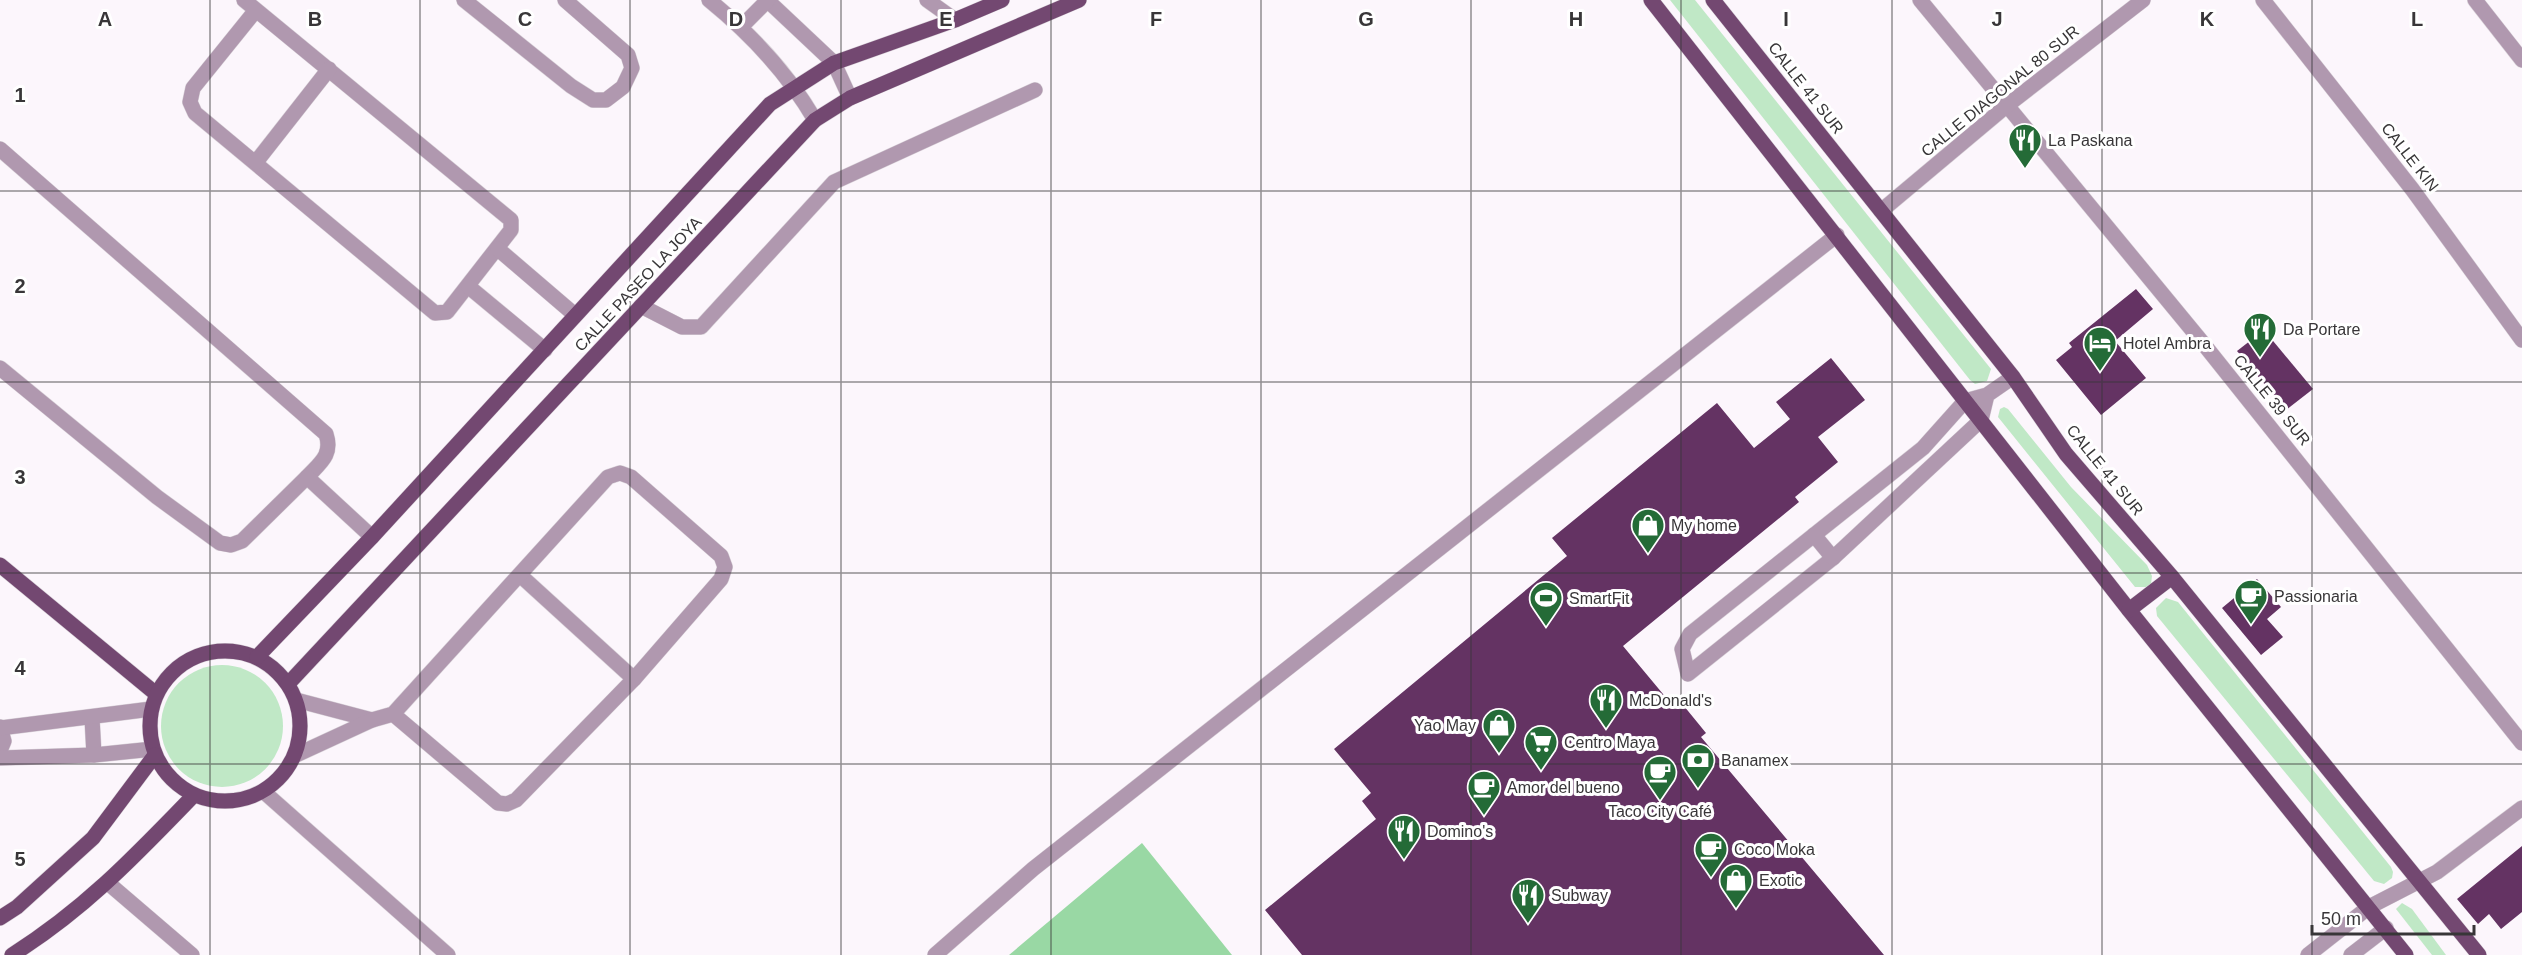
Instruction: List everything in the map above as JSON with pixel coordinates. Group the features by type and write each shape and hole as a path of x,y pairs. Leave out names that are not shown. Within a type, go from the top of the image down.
{"main road":[{"name":"CALLE PASEO LA JOYA","path":"257,657 372,537 770,104 834,63 955,20 1002,0"},
{"name":"CALLE PASEO LA JOYA","path":"288,684 815,120 850,98 1079,0"},
{"path":"1651,0 2129,610 2406,955"},
{"name":"CALLE 41 SUR","path":"1713,0 2013,377 2066,454 2172,577 2417,882 2431,894 2479,955"},
{"path":"0,565 155,693"},
{"path":"2129,610 2172,577"},
{"path":"215,651 237,651 257,657 275,669 288,684 296,700 301,728 294,756 283,774 264,792 228,801 194,795 168,776 154,752 149,731 155,693 176,668 194,657 215,651"},
{"path":"0,918 17,907 93,838 154,752"},
{"path":"12,955 54,929 108,883 194,795"}],"street":[{"path":"244,0 511,220 511,230 498,249 447,312 435,313 195,113 190,102 193,88 256,10"},
{"path":"464,0 571,86 594,100 606,100 623,87 632,68 627,55 565,0"},
{"path":"709,0 742,26 795,86 815,120"},
{"path":"742,26 767,0 834,63 850,98"},
{"path":"927,0 955,20"},
{"name":"CALLE 39 SUR","path":"1920,0 2005,107 2202,342 2522,743"},
{"name":"CALLE DIAGONAL 80 SUR","path":"1881,211 2005,107 2143,0"},
{"name":"CALLE KIN","path":"2263,0 2412,189 2522,340"},
{"path":"2475,0 2522,60"},
{"path":"256,162 330,69"},
{"path":"641,306 682,327 701,327 834,182 1035,90"},
{"path":"0,149 326,434 330,444 327,455 242,541 231,545 220,543 157,496 0,368"},
{"path":"935,955 1033,868 1838,236"},
{"path":"498,249 575,315"},
{"path":"469,287 545,350"},
{"path":"1987,395 1981,420 1833,558 1688,674 1682,649 1690,634 1923,448 1965,401 1987,395 2013,377"},
{"path":"294,756 372,720 393,714 521,576 608,477 620,473 631,477 721,556 725,567 722,579 634,679 516,800 507,804 498,803 393,714"},
{"path":"307,477 372,537"},
{"path":"1814,535 1833,558"},
{"path":"521,576 634,679"},
{"path":"296,700 372,720"},
{"path":"0,751 3,741 0,728 151,709"},
{"path":"92,718 94,756"},
{"path":"0,758 154,752"},
{"path":"264,792 448,955"},
{"path":"2308,955 2369,907 2437,872 2522,808"},
{"path":"108,883 192,955"},
{"path":"2351,955 2386,928"}],"green space":[{"path":"1670,0 1695,0 1991,369 1987,381 1975,384 1970,380"},
{"path":"2004,407 2071,487 2147,565 2152,576 2151,584 2146,587 2135,587 1998,417 2000,409"},
{"path":"2166,598 2178,602 2391,867 2392,878 2384,884 2374,881 2157,616 2156,608"},
{"path":"222,665 245,670 256,675 265,683 273,692 278,703 283,726 278,749 273,760 265,769 256,777 245,782 222,787 199,782 188,777 179,769 171,760 166,749 161,726 166,703 171,692 179,683 188,675 199,670"},
{"path":"1142,843 1232,955 1009,955"},
{"path":"2402,903 2412,909 2446,955 2432,955 2396,909"}],"building":[{"path":"2136,289 2153,309 2115,341 2146,378 2101,415 2056,360 2072,347 2069,343"},
{"path":"2264,330 2313,389 2286,410 2237,351"},
{"name":"Centro Maya","path":"1831,358 1865,400 1818,437 1838,462 1795,497 1799,502 1623,646 1668,700 1675,695 1706,733 1701,737 1884,955 1302,955 1265,910 1376,819 1362,801 1371,793 1334,749 1567,556 1552,538 1717,403 1754,448 1790,419 1776,402"},
{"path":"2257,579 2281,607 2267,619 2283,637 2261,655 2222,608"},
{"path":"2522,846 2522,912 2501,929 2489,914 2478,924 2457,899"}],"place":[{"name":"La Paskana","path":"2025,169"},
{"name":"Da Portare","path":"2260,358"},
{"name":"Hotel Ambra","path":"2100,372"},
{"name":"My home","path":"1648,554"},
{"name":"Passionaria","path":"2251,625"},
{"name":"SmartFit","path":"1546,627"},
{"name":"McDonald's","path":"1606,729"},
{"name":"Yao May","path":"1499,754"},
{"name":"Centro Maya","path":"1541,771"},
{"name":"Banamex","path":"1698,789"},
{"name":"Taco City Café","path":"1660,801"},
{"name":"Amor del bueno","path":"1484,816"},
{"name":"Domino's","path":"1404,860"},
{"name":"Coco Moka","path":"1711,878"},
{"name":"Exotic","path":"1736,909"},
{"name":"Subway","path":"1528,924"}]}
